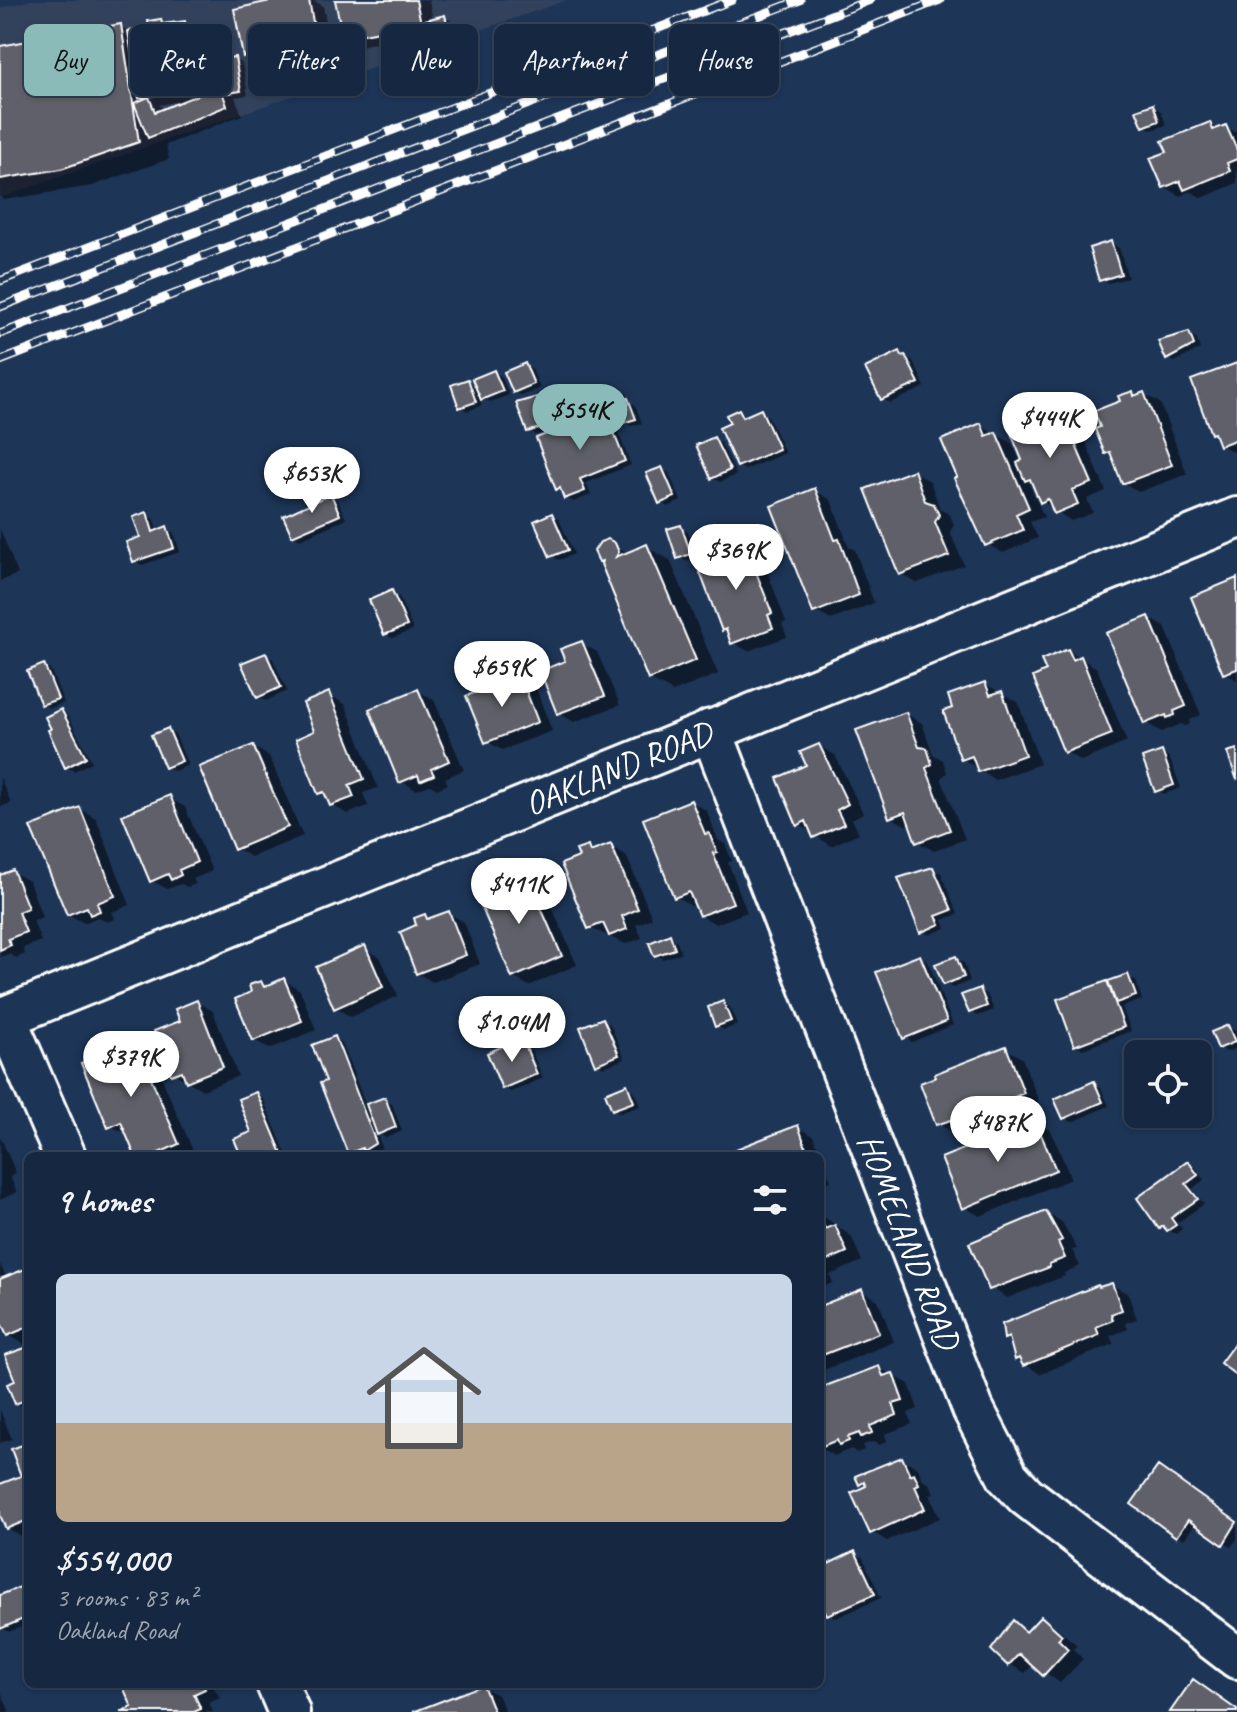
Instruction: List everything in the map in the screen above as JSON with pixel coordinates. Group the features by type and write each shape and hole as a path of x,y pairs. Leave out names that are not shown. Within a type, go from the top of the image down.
{"street":[{"name":"OAKLAND ROAD","path":"2,1018 1237,518"},
{"name":"HOMELAND ROAD","path":"711,730 973,1409 1008,1477 1047,1514 1237,1658"},
{"path":"2,1018 63,1152"},
{"path":"279,1688 289,1712"}],"shaded area":[{"path":"31,0 567,0 478,31 478,24 381,24 381,65 365,71 365,24 248,24 248,96 292,96 0,198 0,8"}],"building":[{"path":"275,0 309,0 313,24 248,24 248,56 243,57 234,9"},
{"path":"335,0 416,0 421,23 381,24 381,31 365,34 365,24 340,24"},
{"path":"445,15 447,24 426,24 425,20"},
{"path":"161,19 162,24 148,24 148,21"},
{"path":"121,24 139,142 61,169 0,179 0,46 24,42 24,96 114,96 114,25"},
{"path":"232,57 235,57 241,91 232,92"},
{"path":"195,96 224,96 227,106 148,138 134,103 149,97 155,112"},
{"path":"1153,104 1159,121 1143,127 1136,110"},
{"path":"1210,122 1213,130 1226,125 1237,150 1237,159 1227,163 1230,171 1184,190 1180,181 1163,188 1150,158 1167,152 1162,141"},
{"path":"1111,241 1121,274 1099,281 1089,248"},
{"path":"1189,332 1194,345 1166,360 1158,341"},
{"path":"900,351 919,383 881,400 865,368"},
{"path":"525,363 534,384 513,393 504,372"},
{"path":"1237,363 1237,439 1219,446 1214,433 1211,434 1191,380"},
{"path":"494,370 503,391 481,400 472,379"},
{"path":"468,379 476,402 459,408 451,385"},
{"path":"1133,391 1134,396 1144,392 1172,465 1122,484 1110,452 1105,454 1095,429 1100,427 1094,411 1120,401 1118,396"},
{"path":"541,396 550,425 527,432 516,403"},
{"path":"628,398 636,419 622,423 615,403"},
{"path":"1056,408 1062,421 1065,420 1092,483 1072,490 1078,504 1054,514 1048,499 1040,503 1030,479 1025,481 1017,463 1022,460 1009,428"},
{"path":"739,409 743,417 761,409 779,449 737,467 719,428 730,423 726,415"},
{"path":"605,411 625,461 580,479 585,491 564,499 560,488 556,490 536,438"},
{"path":"981,423 986,436 996,432 1029,508 1016,514 1023,530 985,546 954,478 957,477 941,440"},
{"path":"714,437 730,470 711,479 696,445"},
{"path":"662,467 675,497 659,504 646,473"},
{"path":"914,470 925,501 934,504 939,515 935,522 949,556 899,575 865,489"},
{"path":"815,488 835,540 839,539 859,595 813,613 771,506"},
{"path":"331,494 340,515 292,536 283,516"},
{"path":"147,512 153,532 167,526 174,548 133,562 126,542 140,537 133,517"},
{"path":"552,513 568,550 550,557 534,521"},
{"path":"681,525 691,554 677,559 667,529"},
{"path":"608,539 615,543 619,552 616,557 647,544 696,660 648,680 602,561 599,562 594,551 600,542"},
{"path":"744,541 772,613 768,615 773,628 731,644 726,629 722,631 695,559"},
{"path":"1237,578 1237,669 1223,674 1191,597"},
{"path":"392,590 407,626 384,635 369,600"},
{"path":"1149,616 1186,706 1174,711 1175,715 1167,718 1166,715 1144,724 1106,633"},
{"path":"582,641 605,696 557,714 540,671 565,661 560,649"},
{"path":"1068,649 1073,660 1081,656 1112,734 1064,753 1033,677 1046,671 1041,660"},
{"path":"266,653 281,687 257,698 241,663"},
{"path":"44,664 58,699 41,705 27,671"},
{"path":"520,675 538,722 485,743 466,696"},
{"path":"985,682 990,695 1002,691 1025,755 978,772 972,756 961,760 943,711 952,708 948,695"},
{"path":"418,689 449,761 431,769 434,775 420,781 418,775 399,783 369,709"},
{"path":"329,692 364,779 349,785 354,797 330,806 324,792 318,794 296,739 314,731 303,703"},
{"path":"61,709 86,757 65,768 45,717"},
{"path":"906,712 919,747 927,748 932,764 926,768 950,830 916,843 905,812 889,818 856,730"},
{"path":"168,728 182,761 165,768 151,735"},
{"path":"819,744 848,804 837,810 844,824 813,838 806,821 797,826 777,778 806,765 800,752"},
{"path":"253,745 288,827 234,850 199,767"},
{"path":"1237,749 1237,780 1227,752"},
{"path":"1162,751 1174,785 1155,792 1142,758"},
{"path":"170,795 197,862 179,870 181,875 171,880 168,874 150,882 122,815"},
{"path":"691,800 705,834 709,833 717,852 713,853 733,903 699,916 689,892 674,898 643,819"},
{"path":"80,807 115,896 97,903 100,911 90,915 87,907 67,915 30,827"},
{"path":"611,844 638,909 622,916 627,929 609,936 603,923 588,929 561,864 579,857 576,850 588,846 590,852"},
{"path":"933,867 952,910 936,916 940,924 920,933 898,878"},
{"path":"13,870 28,908 18,912 26,932 8,939 11,945 0,950 0,875"},
{"path":"504,875 512,885 528,878 562,956 512,978 478,899 493,892 490,886 499,882 497,878"},
{"path":"449,911 466,955 416,974 400,932 416,925 414,918 425,914 427,919"},
{"path":"670,934 675,949 654,956 649,943"},
{"path":"365,945 383,987 334,1009 316,967"},
{"path":"920,955 947,1021 903,1039 876,972"},
{"path":"956,956 964,977 943,985 935,964"},
{"path":"1128,974 1136,996 1116,1003 1108,981"},
{"path":"284,978 302,1021 253,1041 235,999 251,992 249,985 261,981 264,987"},
{"path":"1107,981 1124,1027 1074,1046 1057,999"},
{"path":"980,988 987,1006 969,1013 961,995"},
{"path":"197,1000 223,1067 186,1082 182,1071 171,1075 154,1031 180,1021 175,1009"},
{"path":"723,1001 731,1021 715,1027 708,1007"},
{"path":"603,1018 619,1055 595,1065 580,1027"},
{"path":"1228,1025 1235,1042 1218,1049 1211,1032"},
{"path":"335,1036 376,1143 363,1151 362,1148 347,1152 320,1083 326,1081 312,1045"},
{"path":"522,1038 537,1074 502,1089 487,1053"},
{"path":"135,1040 179,1144 161,1152 133,1152 121,1122 108,1128 81,1063"},
{"path":"1006,1046 1024,1093 1010,1099 1012,1104 989,1112 987,1108 936,1125 920,1083 935,1077 934,1074"},
{"path":"1094,1081 1103,1102 1063,1119 1054,1099"},
{"path":"627,1084 634,1102 612,1110 605,1093"},
{"path":"256,1092 281,1152 239,1152 234,1139 251,1132 238,1099"},
{"path":"385,1097 396,1127 377,1135 366,1104"},
{"path":"1035,1120 1056,1170 962,1209 941,1158"},
{"path":"798,1125 808,1152 728,1152"},
{"path":"1188,1161 1198,1175 1186,1184 1198,1199 1171,1218 1176,1225 1167,1231 1163,1226 1159,1229 1137,1198"},
{"path":"1046,1211 1062,1240 1058,1242 1065,1258 1049,1264 1050,1267 989,1290 969,1243"},
{"path":"835,1225 847,1252 824,1262 824,1227"},
{"path":"24,1269 24,1329 7,1336 0,1321 0,1279"},
{"path":"1112,1283 1122,1310 1111,1314 1113,1320 1096,1327 1099,1335 1023,1366 1019,1358 1015,1360 1009,1337 1004,1339 1002,1324 1098,1285"},
{"path":"862,1289 879,1333 824,1354 824,1304"},
{"path":"1237,1340 1237,1376 1220,1363"},
{"path":"24,1348 24,1401 15,1404 7,1384 15,1381 5,1355"},
{"path":"879,1366 883,1376 893,1373 903,1401 893,1404 897,1415 870,1426 872,1433 848,1437 849,1441 839,1445 837,1440 824,1445 824,1387"},
{"path":"24,1444 24,1522 6,1529 0,1515 0,1484 21,1476 11,1449"},
{"path":"902,1457 910,1475 914,1473 919,1484 915,1486 925,1509 870,1534 851,1493 866,1486 864,1482 859,1485 855,1476"},
{"path":"1158,1466 1237,1522 1223,1545 1188,1520 1176,1537 1131,1504"},
{"path":"855,1551 875,1594 827,1615 824,1609 824,1566"},
{"path":"24,1586 24,1619 0,1629 0,1595"},
{"path":"1041,1616 1062,1635 1058,1639 1068,1649 1043,1676 1019,1654 1008,1666 991,1650 1013,1620 1026,1632"},
{"path":"1193,1679 1237,1710 1237,1712 1170,1712"},
{"path":"123,1688 205,1689 194,1694 201,1709 194,1712 121,1712 132,1707"},
{"path":"475,1688 484,1688 494,1712 413,1712"}],"railway":[{"path":"0,281 732,0"},
{"path":"0,307 800,0"},
{"path":"0,334 870,0"},
{"path":"0,361 940,0"}]}
